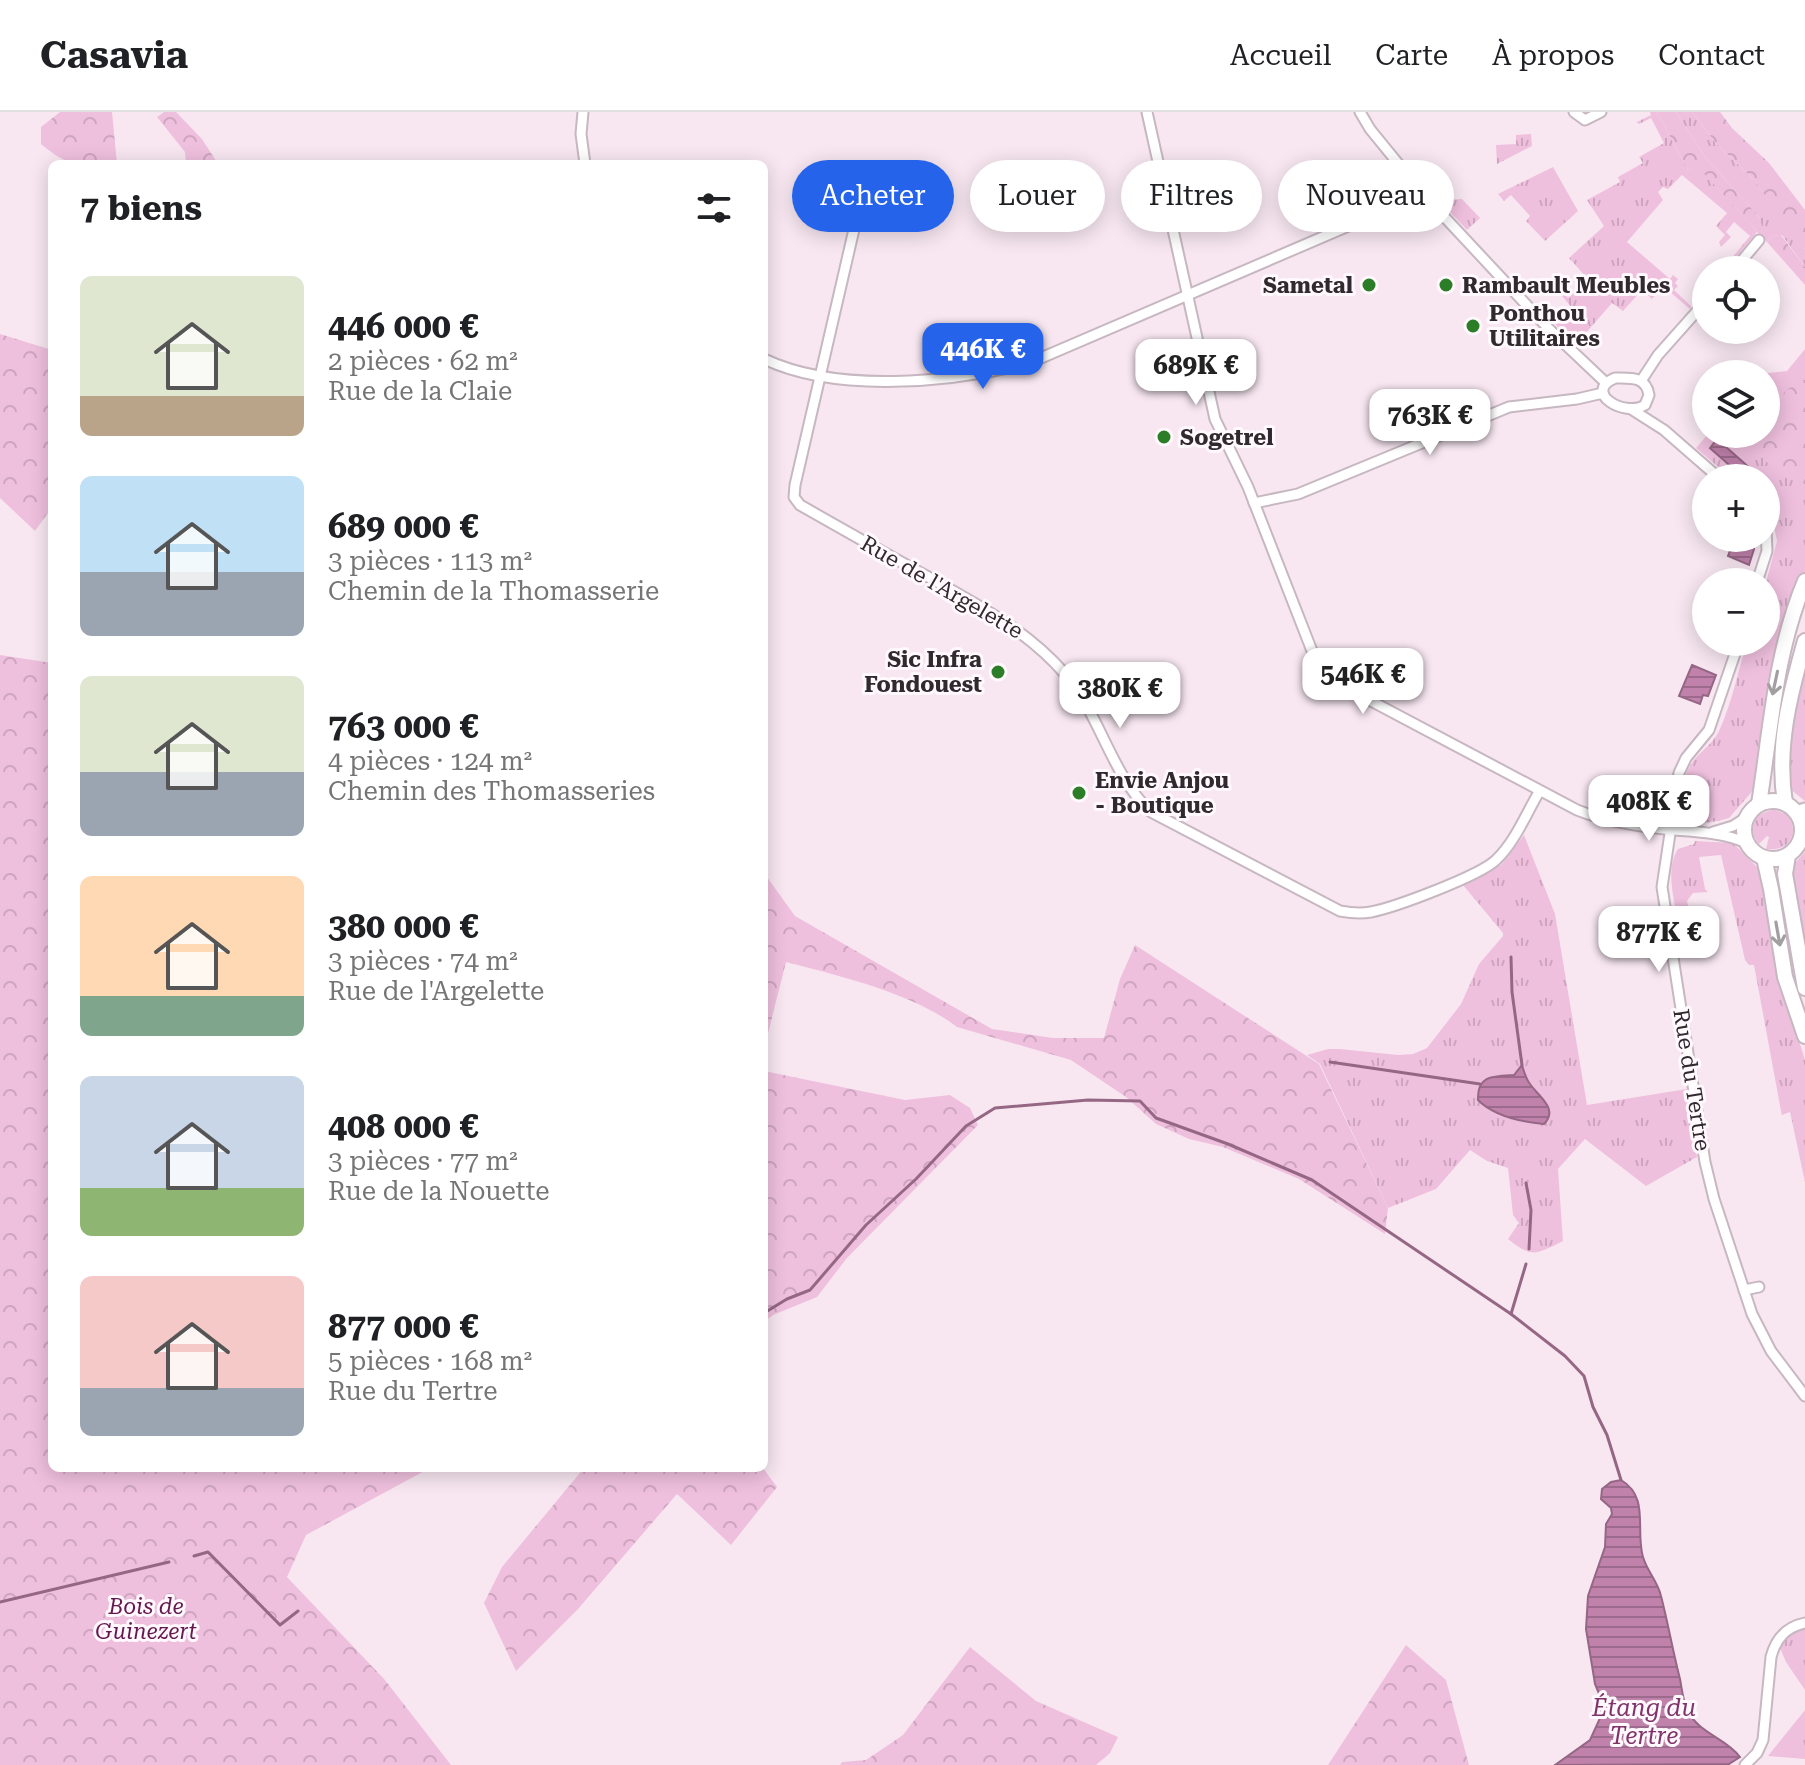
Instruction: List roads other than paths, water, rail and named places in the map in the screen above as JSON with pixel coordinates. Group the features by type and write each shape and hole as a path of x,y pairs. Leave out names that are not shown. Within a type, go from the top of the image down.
{"main road":[{"path":"1759,804 1775,683 1795,606 1805,581"},
{"path":"1795,807 1772,801 1759,804 1747,817 1744,832 1747,843 1755,853 1776,859 1788,855 1797,847 1803,834 1802,823 1782,771 1787,708 1805,641"},
{"path":"1788,855 1785,879 1805,988"},
{"path":"1764,858 1785,977 1805,1036"}],"street":[{"path":"583,112 581,134 584,160"},
{"path":"1147,112 1215,419 1254,503 1314,656 1326,672 1339,684 1539,792 1592,816 1710,833 1747,843"},
{"path":"1360,112 1395,160"},
{"path":"1574,112 1585,120 1601,112"},
{"path":"1454,227 1549,329 1606,383"},
{"name":"Rue de l'Argelette","path":"853,232 794,497 800,505 996,615 1036,644 1061,669 1083,698 1137,799 1151,812 1325,905 1356,914 1388,907 1488,866 1507,847 1539,792"},
{"path":"768,360 819,376 930,381 977,376 1027,364 1338,232"},
{"path":"1746,256 1759,240"},
{"path":"1641,381 1658,355 1692,317"},
{"path":"1603,393 1606,383 1615,378 1641,381 1647,387 1652,413 1664,430"},
{"path":"1254,503 1298,494 1509,407 1589,398 1603,393"},
{"path":"1603,393 1610,403 1631,409 1664,430 1703,464"},
{"path":"1631,409 1642,407 1648,398"},
{"name":"Rue du Tertre","path":"1734,656 1709,730 1686,758 1679,773 1662,887 1705,1166 1757,1326 1771,1351 1805,1396"},
{"path":"1710,833 1733,826 1747,817"},
{"path":"1744,1290 1759,1287"},
{"path":"1745,1765 1757,1753 1763,1740 1775,1644 1789,1629 1805,1623"}],"water":[{"path":"1710,448 1727,448 1745,464 1728,464"},
{"path":"1730,552 1753,552 1749,565 1728,556"},
{"path":"1692,665 1716,675 1708,696 1703,695 1700,704 1679,696"},
{"path":"1522,1065 1529,1082 1549,1108 1544,1124 1501,1115 1478,1100 1483,1081 1514,1075"},
{"name":"Étang du Tertre","path":"1621,1480 1636,1495 1639,1505 1643,1557 1661,1596 1686,1706 1698,1724 1740,1757 1729,1764 1555,1765 1590,1740 1601,1716 1602,1701 1595,1684 1586,1629 1588,1596 1605,1547 1606,1524 1612,1514 1611,1508 1601,1499 1602,1489 1611,1482"}],"waterway":[{"path":"1511,957 1512,992 1522,1065"},
{"path":"1330,1062 1480,1084"},
{"path":"768,1311 810,1290 866,1225 916,1179 966,1126 995,1108 1088,1100 1140,1101 1156,1118 1228,1144 1312,1180 1511,1314"},
{"path":"1526,1183 1531,1210 1529,1249"},
{"path":"1526,1264 1511,1314 1565,1356 1584,1376 1621,1480"},
{"path":"194,1556 208,1552 280,1625 298,1611"},
{"path":"0,1602 169,1562"}],"place":[{"name":"Sametal","path":"1369,285"},
{"name":"Rambault Meubles","path":"1446,285"},
{"name":"Ponthou Utilitaires","path":"1473,326"},
{"name":"Sogetrel","path":"1164,437"},
{"name":"Sic Infra Fondouest","path":"998,672"},
{"name":"Envie Anjou - Boutique","path":"1079,793"}],"park label":[{"name":"Bois de Guinezert","path":"146,1618"}]}
